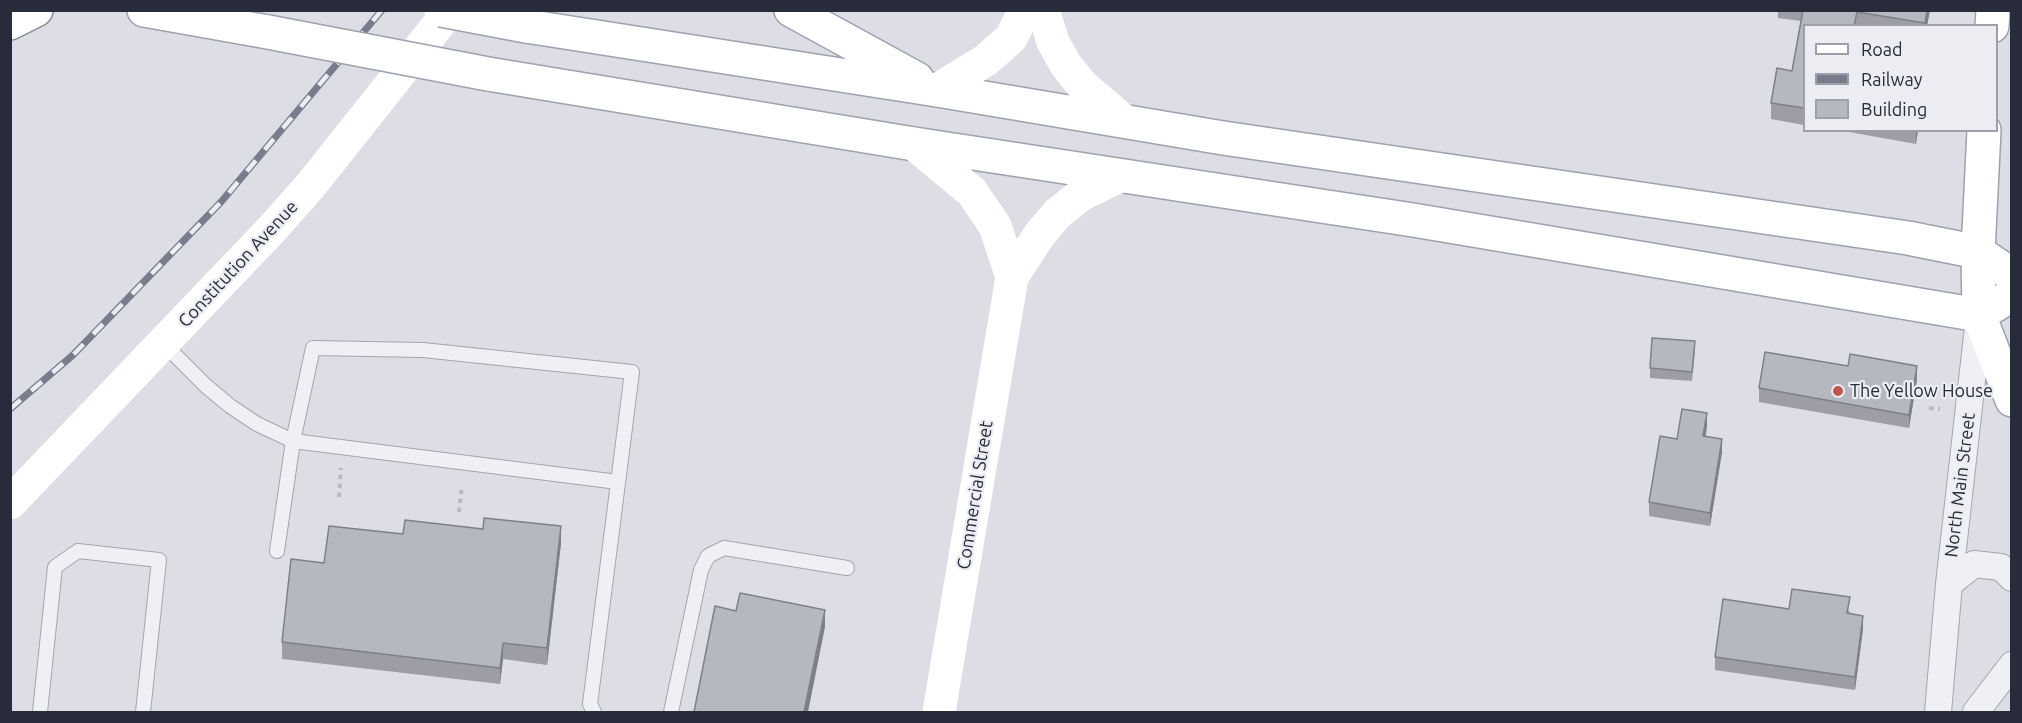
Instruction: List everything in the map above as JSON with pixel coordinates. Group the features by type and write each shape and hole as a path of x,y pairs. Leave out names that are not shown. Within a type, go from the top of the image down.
{"main road":[{"path":"10,23 36,10"},
{"path":"144,10 488,74 914,144 1413,220 1979,315 2012,295"},
{"path":"441,10 526,26 937,90 1222,138 1908,238 1978,252 2012,275"},
{"name":"Constitution Avenue","path":"10,503 273,230 450,10"},
{"path":"791,10 937,90"},
{"path":"937,90 986,60 1011,38 1025,10"},
{"path":"1043,10 1053,42 1066,65 1082,85 1123,120"},
{"path":"1984,132 1978,252 1979,315 2012,400"},
{"name":"Commercial Street","path":"914,144 972,192 995,226 1012,277"},
{"name":"Commercial Street","path":"939,712 1012,277 1040,234 1058,213 1082,194 1120,176"}],"street":[{"name":"North Main Street","path":"1938,712 1949,584 1979,315"},
{"name":"North Main Street","path":"1949,584 1974,564 2001,567 2012,578"},
{"path":"1976,712 2012,665"}],"lane":[{"path":"164,344 206,386 230,406 257,424 293,441 618,482"},
{"path":"277,551 293,441 313,348 423,350 632,372 590,704 594,712"},
{"path":"671,712 701,570 708,556 724,548 847,568"},
{"path":"40,712 55,567 78,551 159,560 143,712"}],"building":[{"path":"1803,10 1927,10 1925,23 1857,12 1854,24 1803,24 1803,108 1771,103 1777,68 1792,71"},
{"path":"1652,338 1695,341 1692,372 1650,368"},
{"name":"The Yellow House","path":"1765,352 1848,366 1850,354 1917,366 1909,415 1759,388"},
{"path":"1682,409 1707,413 1703,436 1722,439 1710,513 1649,502 1660,436 1677,439"},
{"path":"484,518 561,526 547,648 503,643 500,668 282,642 291,559 324,563 329,526 403,534 405,520 483,529"},
{"path":"1792,589 1850,597 1847,613 1863,616 1855,677 1715,657 1723,599 1789,609"},
{"path":"740,593 825,610 804,712 694,712 715,606 736,611"}],"railway":[{"path":"10,409 73,355 221,202 382,10"}],"place":[{"name":"The Yellow House","path":"1838,391"}]}
